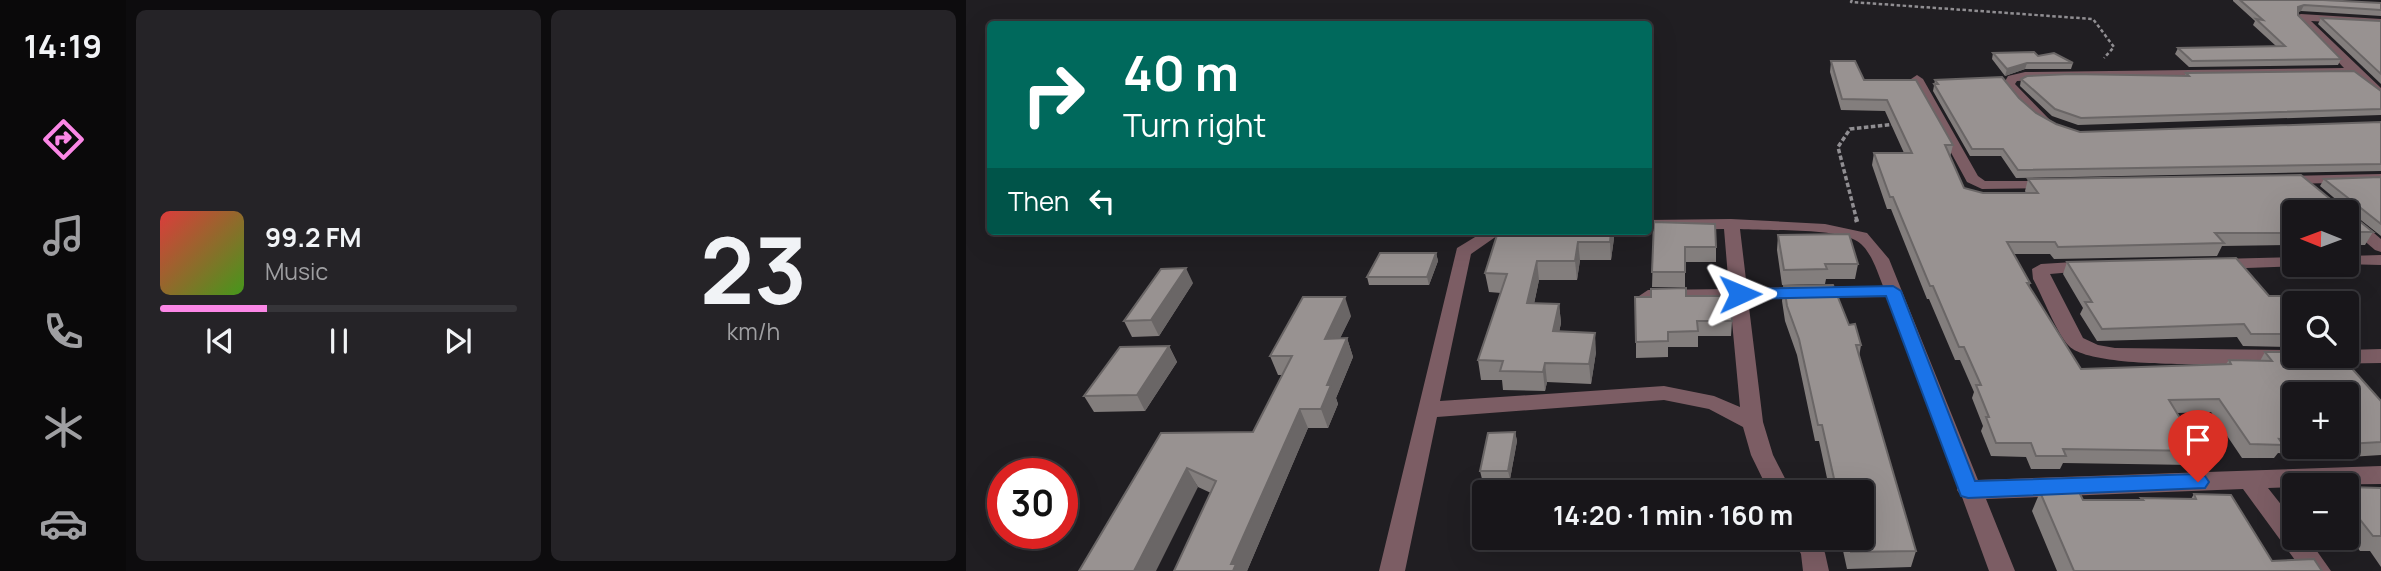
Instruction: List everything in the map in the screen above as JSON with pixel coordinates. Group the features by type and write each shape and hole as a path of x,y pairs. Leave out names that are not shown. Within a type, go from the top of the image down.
{"street":[{"path":"2381,22 2301,18 2381,94"},
{"path":"2057,128 2037,117 2009,85 2012,79 2025,76 2107,73 2354,71"},
{"path":"1917,79 1972,178 1982,185 2064,184"},
{"path":"2273,180 2381,178"},
{"path":"2300,180 2320,196"},
{"path":"1731,224 1752,422 1762,455 1775,480"},
{"path":"1652,225 1731,224 1825,229 1861,236 1881,260 2001,571"},
{"path":"2359,228 2381,247"},
{"path":"1392,571 1462,252 1490,235"},
{"path":"2359,261 2381,260"},
{"path":"2202,264 2282,262"},
{"path":"2106,266 2041,270 2042,279 2076,342 2093,351 2115,355 2381,356"},
{"path":"1648,296 1893,291"},
{"path":"1427,410 1664,393 1714,403 1752,422"},
{"path":"1968,490 2381,475"},
{"path":"2249,480 2318,571"},
{"path":"1811,550 1816,571"}],"path":[{"path":"1852,0 1851,2 2093,19 2114,47 2097,66 2107,73"},
{"path":"1861,236 1838,147 1850,129 1901,123"}],"building":[{"path":"2240,0 2381,3 2381,10 2304,5 2298,7 2298,15 2341,59 2192,61 2178,48 2285,46 2256,19 2263,20"},
{"path":"2321,18 2381,21 2381,74"},
{"path":"2034,52 2038,56 2054,53 2073,63 2027,63 2007,69 1993,53"},
{"path":"1831,61 1855,61 1864,80 1916,80 1953,145 1945,145 1964,188 1983,193 2038,193 2028,179 2301,175 2332,200 2282,200 2282,233 2215,233 2224,243 2058,247 2055,242 2007,242 2030,283 2027,283 2081,369 2231,364 2229,360 2272,361 2265,352 2282,352 2282,368 2352,368 2381,401 2381,442 2359,443 2359,382 2282,382 2282,439 2279,439 2282,445 2250,444 2219,399 2169,400 2200,451 2063,449 2066,456 2036,456 2031,443 1996,443 1976,385 1981,385 1964,347 1959,347 1933,286 1930,286 1893,197 1890,197 1874,153 1912,153 1887,100 1842,99"},
{"path":"2354,71 2381,91 2381,109 2081,118 2055,109 2021,79 2027,76 2070,74 2189,76 2186,73"},
{"path":"2002,77 2036,113 2056,124 2080,132 2381,122 2381,164 2018,170 2003,149 1972,149 1934,84 1938,84 1935,80"},
{"path":"2381,177 2381,224 2359,207 2359,200 2351,200 2324,179"},
{"path":"2359,221 2373,232 2359,232"},
{"path":"1654,222 1715,224 1716,247 1685,247 1685,272 1652,272"},
{"path":"1849,234 1858,264 1825,264 1827,269 1784,270 1778,235"},
{"path":"1497,235 1611,235 1610,242 1578,242 1575,261 1537,261 1527,303 1559,304 1553,331 1595,333 1589,364 1545,363 1543,372 1500,371 1503,361 1478,360 1507,274 1485,273"},
{"path":"1380,253 1436,253 1427,277 1367,277"},
{"path":"2236,258 2269,296 2282,296 2282,334 2251,334 2244,324 2102,329 2085,302 2092,302 2067,262"},
{"path":"1186,268 1151,320 1124,321 1161,269"},
{"path":"1833,285 1849,325 1855,324 1861,345 1856,345 1916,551 1851,552 1874,550 1874,480 1834,480 1822,425 1818,425 1799,339 1787,306 1784,286"},
{"path":"1686,288 1686,296 1729,296 1732,321 1697,321 1698,331 1668,332 1668,341 1636,342 1635,297 1651,297 1651,289"},
{"path":"1303,297 1345,297 1325,339 1347,338 1327,385 1331,385 1321,409 1300,409 1231,564 1236,564 1233,571 1174,571 1216,481 1187,468 1134,571 1079,571 1161,433 1253,432 1292,356 1270,356"},
{"path":"1169,346 1137,395 1084,396 1120,347"},
{"path":"1515,432 1508,471 1480,471 1488,433"},
{"path":"2359,487 2381,488 2381,536 2373,536 2359,518"},
{"path":"2040,492 2079,492 2083,500 2196,499 2194,494 2231,495 2272,561 2314,559 2322,571 2074,571"}],"route":[{"path":"1740,294 1893,291 1968,490 2198,482"}]}
